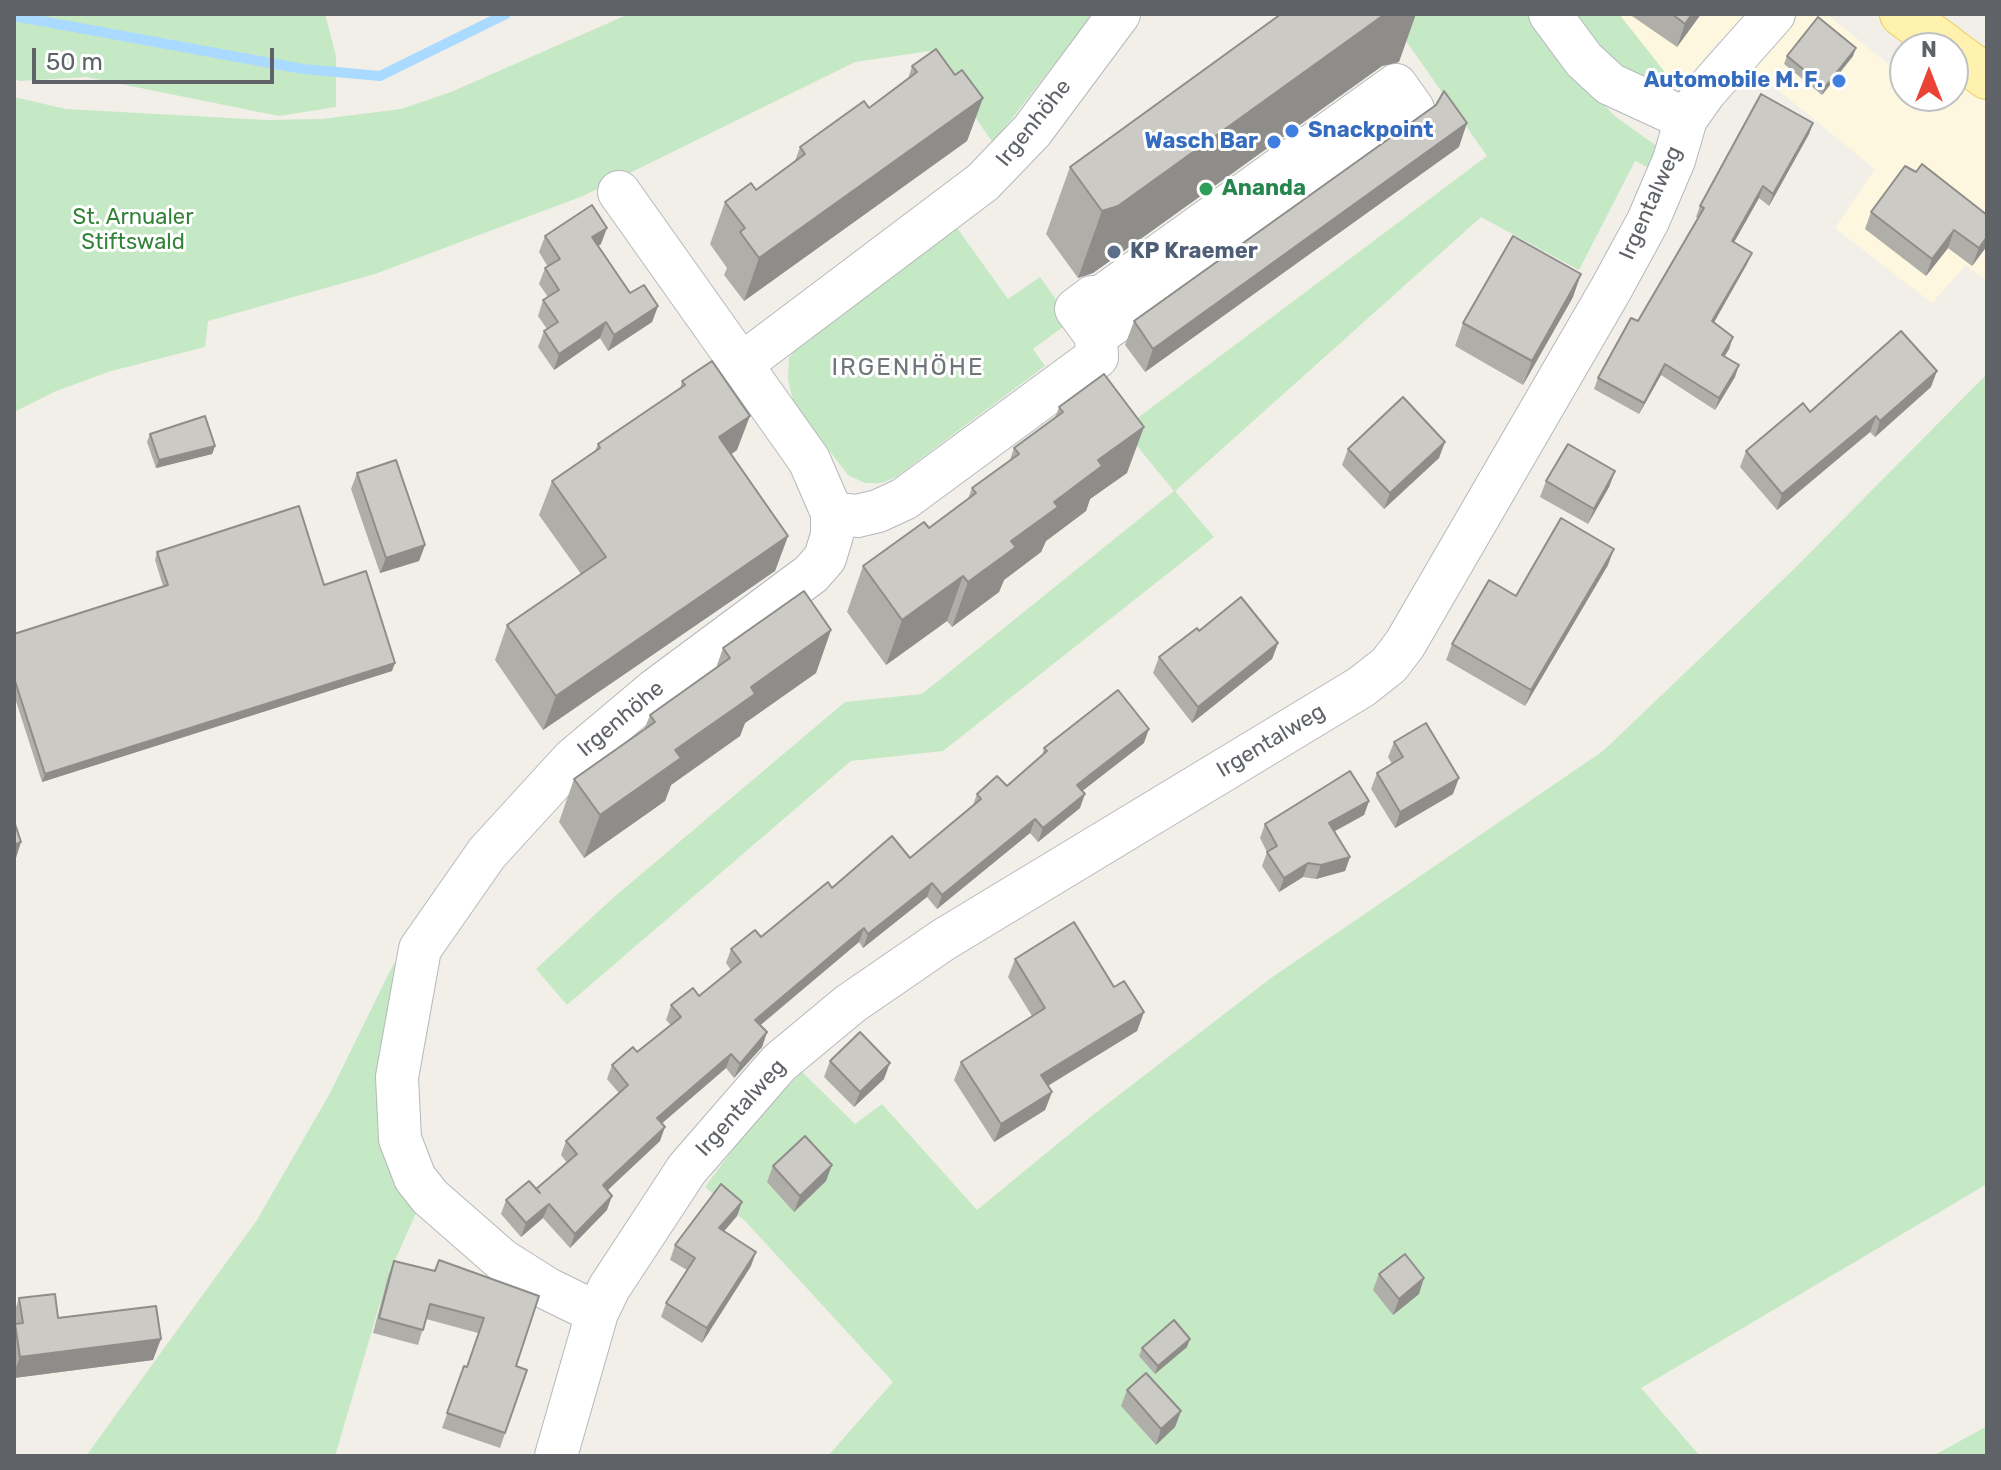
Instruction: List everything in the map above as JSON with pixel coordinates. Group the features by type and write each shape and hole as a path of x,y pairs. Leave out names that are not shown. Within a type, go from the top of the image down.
{"main road":[{"path":"1902,14 1926,32"},
{"path":"1969,64 1987,77"}],"street":[{"name":"Irgenhöhe","path":"743,363 993,173 1032,131 1119,14"},
{"path":"1550,14 1584,60 1610,84 1686,119"},
{"name":"Irgentalweg","path":"556,1456 597,1313 609,1288 714,1134 779,1063 841,1011 943,940 1361,687 1389,665 1413,630 1626,262 1674,160 1686,119 1705,92 1774,14"},
{"path":"619,192 809,460 832,513 857,516 878,511 904,499 1097,357 1096,336 1076,309 1092,297 1101,297 1396,85 1413,109 1096,336"},
{"name":"Irgenhöhe","path":"597,1313 548,1289 502,1260 430,1197 415,1178 400,1139 397,1077 420,949 487,853 573,759 655,690 811,574 825,558 832,535 832,513"}],"shaded area":[{"path":"1619,14 1827,14 1889,65 1889,112 1969,112 1969,71 1987,77 1987,281 1966,265 1932,303 1835,228 1875,169 1718,41 1689,77 1671,80"}],"green space":[{"path":"14,14 325,14 336,56 336,107 279,116 86,77 20,81 14,79"},
{"name":"St. Arnualer Stiftswald","path":"629,14 1093,14 993,143 930,51 855,62 583,196 375,274 208,321 205,347 111,371 56,391 14,412 14,97 66,109 266,120 322,119 401,109 451,92"},
{"path":"1387,14 1619,14 1671,80 1646,80 1615,61 1588,89 1616,117 1658,147 1655,171 1635,161 1579,270 1481,217 1175,491 1214,537 943,751 851,761 567,1005 536,969 613,898 845,702 922,694 1174,491 1123,429 1487,156"},
{"path":"957,228 1008,299 1040,277 1071,321 1033,349 1045,366 896,477 882,483 865,483 848,475 794,404 788,379 789,358 805,339"},
{"path":"1987,374 1987,1184 1641,1388 1700,1456 828,1456 893,1382 746,1222 705,1187 758,1116 802,1072 855,1124 882,1104 977,1210 1089,1118 1271,978 1603,751 1794,569"},
{"path":"394,963 408,966 420,1204 388,1276 335,1456 86,1456 257,1220 329,1095"},
{"path":"1987,1426 1987,1456 1933,1456"}],"building":[{"path":"1281,14 1385,14 1118,206 1102,211 1070,167"},
{"path":"1672,14 1692,14 1685,24"},
{"path":"1818,17 1856,48 1825,87 1787,56"},
{"path":"936,49 955,75 962,70 983,98 759,258 740,232 745,228 725,202 751,183 756,190 805,154 800,147 864,101 869,108 917,72 912,66"},
{"path":"1444,91 1467,123 1153,349 1134,321 1436,105"},
{"path":"1761,94 1813,123 1773,194 1763,186 1732,241 1752,253 1712,321 1733,337 1722,355 1739,365 1719,398 1665,364 1644,403 1598,378 1631,318 1638,321 1704,208 1700,206"},
{"path":"1922,164 1987,215 1987,237 1979,248 1954,230 1932,259 1871,212 1905,166 1916,172"},
{"path":"592,205 607,228 592,237 630,293 644,285 658,306 614,335 606,322 559,354 544,331 558,322 543,300 559,290 545,268 560,259 545,236"},
{"path":"1513,236 1581,274 1532,361 1463,323"},
{"path":"1901,331 1937,371 1880,421 1876,416 1782,494 1746,451 1803,403 1810,412"},
{"path":"712,361 750,416 719,437 788,536 556,696 507,625 606,557 552,481 600,448 598,444 685,385 682,381"},
{"path":"1104,374 1144,427 1098,460 1102,466 1054,502 1058,507 1011,541 1016,547 968,582 963,576 902,620 863,566 924,522 929,528 976,493 972,488 1019,454 1014,448 1063,412 1059,407"},
{"path":"1403,397 1445,442 1390,493 1348,449"},
{"path":"205,416 215,446 159,460 150,434"},
{"path":"1568,444 1615,471 1594,509 1546,481"},
{"path":"396,460 425,545 386,558 357,473"},
{"path":"299,506 324,585 366,571 395,663 45,774 14,678 14,634 168,585 157,552"},
{"path":"1561,518 1614,549 1531,690 1452,644 1489,580 1516,596"},
{"path":"804,591 831,630 751,687 755,694 675,750 681,758 600,815 574,779 655,722 650,715 730,658 723,648"},
{"path":"1241,597 1278,643 1198,707 1159,657 1197,628 1199,631"},
{"path":"1118,690 1149,729 1077,785 1085,794 1043,828 1035,819 942,895 932,883 868,934 864,928 755,1020 767,1032 740,1064 731,1054 657,1118 665,1127 603,1185 612,1196 575,1234 549,1204 526,1223 506,1200 529,1181 536,1189 577,1154 566,1141 628,1085 612,1065 633,1047 637,1052 681,1017 671,1005 693,988 699,996 741,962 731,949 755,930 761,937 828,882 832,888 892,836 910,858 981,799 977,794 997,776 1007,786 1047,751 1044,748"},
{"path":"1426,723 1459,778 1400,812 1377,773 1403,757 1394,742"},
{"path":"1350,771 1369,801 1329,823 1350,857 1321,865 1308,863 1284,878 1267,852 1277,846 1265,824"},
{"path":"14,821 21,842 14,845"},
{"path":"1074,922 1114,987 1124,981 1144,1012 1041,1075 1052,1092 1001,1124 961,1062 1045,1008 1015,959"},
{"path":"860,1032 890,1063 860,1092 830,1061"},
{"path":"805,1136 832,1165 800,1196 773,1166"},
{"path":"721,1184 742,1202 719,1228 756,1252 707,1328 666,1303 695,1258 675,1245"},
{"path":"1405,1254 1424,1278 1399,1299 1379,1274"},
{"path":"439,1260 539,1296 516,1366 527,1370 505,1433 447,1413 484,1318 430,1304 423,1330 379,1318 394,1261 435,1271"},
{"path":"55,1294 58,1318 156,1306 161,1339 20,1357 15,1324 23,1323 19,1298"},
{"path":"1174,1320 1190,1339 1158,1366 1142,1348"},
{"path":"1146,1373 1181,1411 1161,1429 1127,1390"}],"waterway":[{"path":"14,16 303,69 380,76 506,14"}],"place":[{"name":"Automobile M. F.","path":"1839,81"},
{"name":"Snackpoint","path":"1292,131"},
{"name":"Wasch Bar","path":"1274,142"},
{"name":"Ananda","path":"1206,189"},
{"name":"KP Kraemer","path":"1114,252"}],"district":[{"name":"IRGENHÖHE","path":"908,368"}]}
